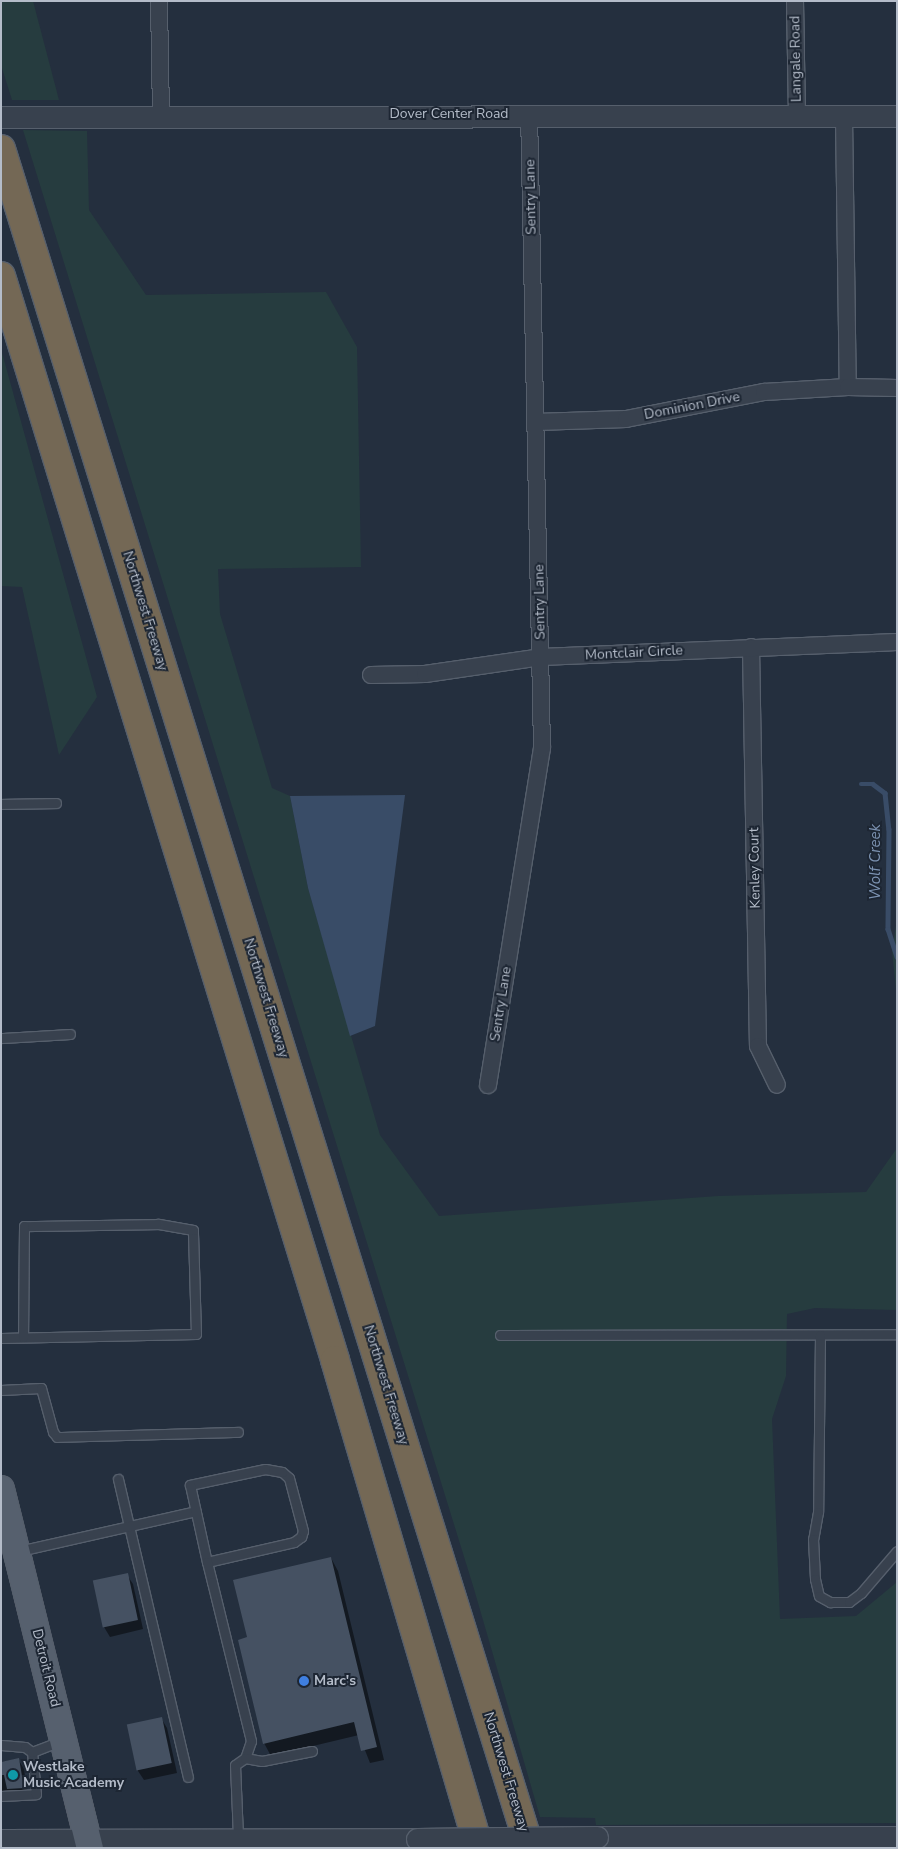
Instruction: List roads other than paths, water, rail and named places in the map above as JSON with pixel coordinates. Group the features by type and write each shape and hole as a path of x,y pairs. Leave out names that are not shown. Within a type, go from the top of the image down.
{"highway":[{"name":"Northwest Freeway","path":"1,149 530,1848"},
{"path":"1,276 332,1350 479,1848"}],"main road":[{"name":"Detroit Road","path":"1,1489 4,1515 17,1551 89,1843"}],"street":[{"path":"159,1 162,115"},
{"name":"Langale Road","path":"795,1 797,118"},
{"name":"Dover Center Road","path":"1,117 529,114 797,118 897,116"},
{"name":"Sentry Lane","path":"488,1085 542,748 529,114"},
{"path":"844,117 848,387"},
{"name":"Dominion Drive","path":"536,422 626,419 764,392 848,387 897,388"},
{"name":"Montclair Circle","path":"371,674 425,674 541,657 897,642"},
{"name":"Kenley Court","path":"751,647 758,1046 777,1085"},
{"path":"1,1840 89,1843 238,1837 416,1839 597,1837 832,1843 897,1837"}],"lane":[{"path":"1,804 56,803"},
{"path":"1,1038 70,1034"},
{"path":"1,1338 23,1338 196,1334 193,1230 158,1224 24,1226 23,1338"},
{"path":"820,1334 818,1512 813,1539 815,1579 819,1596 830,1602 848,1602 861,1593 897,1551"},
{"path":"500,1335 897,1334"},
{"path":"1,1390 41,1388 53,1432 58,1436 238,1432"},
{"path":"207,1562 294,1542 303,1531 288,1478 282,1472 265,1469 190,1485 207,1562 251,1741 245,1758 235,1765 238,1837"},
{"path":"118,1479 188,1777"},
{"path":"17,1551 196,1512"},
{"path":"32,1752 64,1740"},
{"path":"1,1745 25,1747 32,1752 36,1794 1,1796"},
{"path":"245,1758 262,1761 312,1752"}],"water":[{"path":"405,795 375,1026 350,1036 308,888 290,796"}],"waterway":[{"name":"Wolf Creek","path":"861,784 873,784 885,793 889,829 888,929 897,957"}],"place":[{"name":"Marc's","path":"304,1681"},
{"name":"Westlake Music Academy","path":"13,1775"}]}
